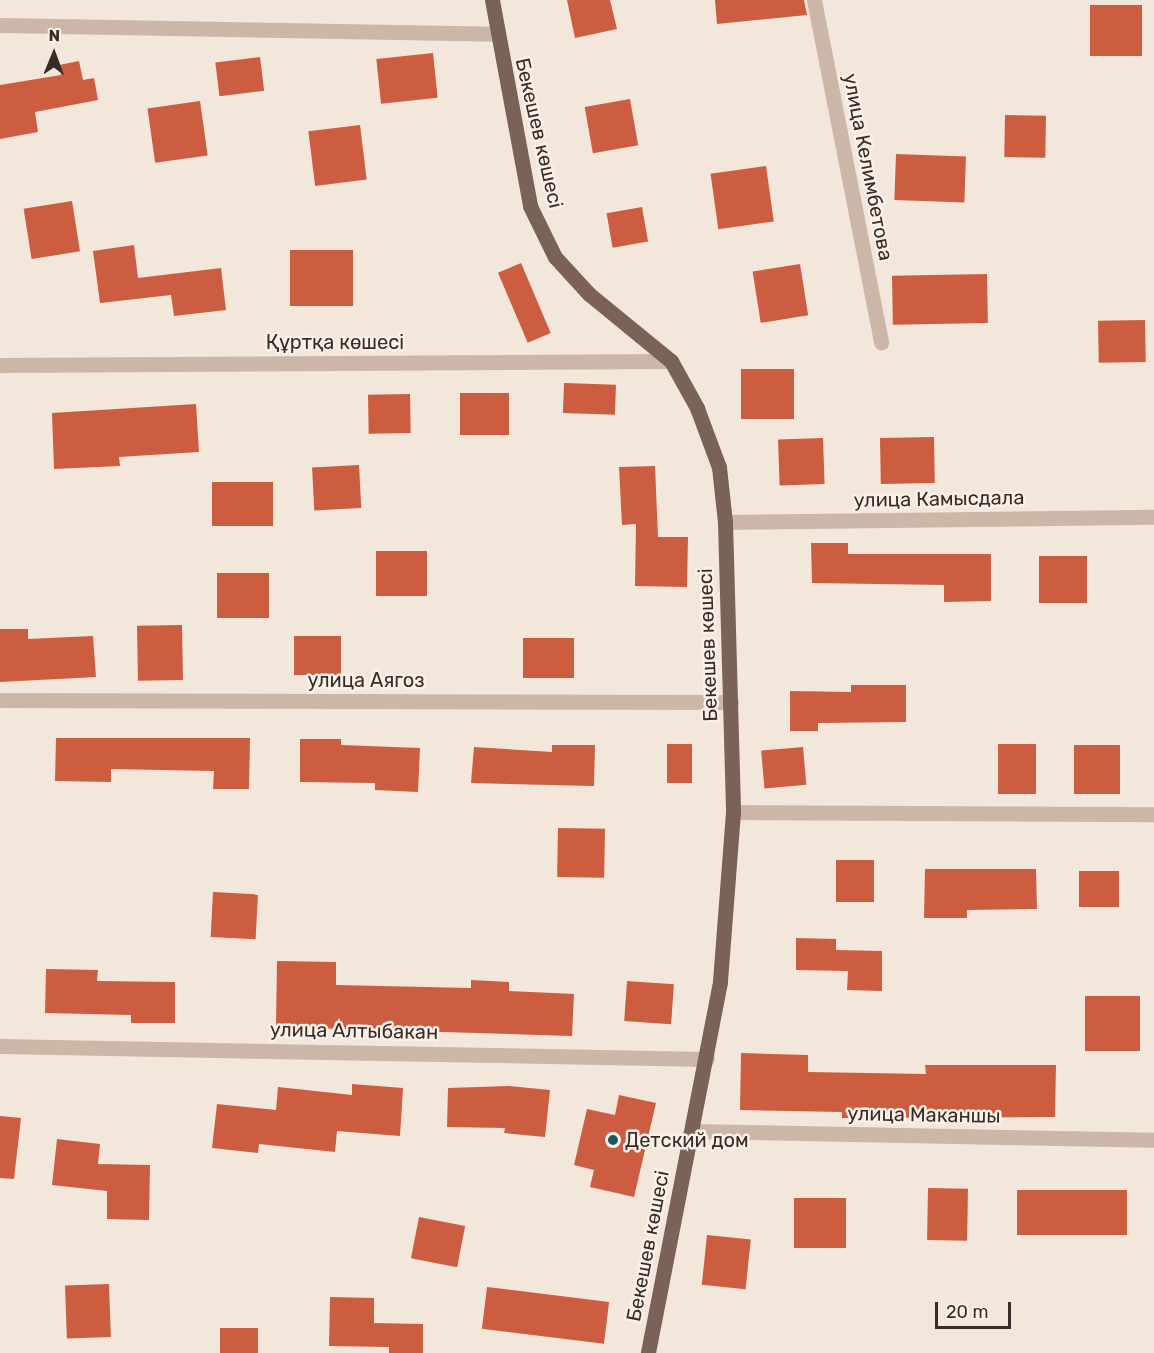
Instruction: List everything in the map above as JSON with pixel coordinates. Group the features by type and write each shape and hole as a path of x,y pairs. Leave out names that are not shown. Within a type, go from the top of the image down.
{"main road":[{"name":"Бекешев көшесі","path":"492,0 496,34 530,206 555,257 589,294 671,361 697,408 719,468 725,522 733,812 720,982 707,1059 648,1353"}],"street":[{"name":"улица Келимбетова","path":"814,0 881,342"},
{"path":"0,24 496,34"},
{"name":"Құртқа көшесі","path":"0,365 671,361"},
{"name":"улица Камысдала","path":"725,522 1154,517"},
{"name":"улица Аягоз","path":"0,700 731,702"},
{"path":"733,812 1154,814"},
{"name":"улица Алтыбакан","path":"0,1046 707,1059"},
{"name":"улица Маканшы","path":"692,1131 1154,1140"}],"building":[{"path":"567,0 610,0 617,29 575,38"},
{"path":"715,0 804,0 807,15 717,24"},
{"path":"1090,5 1142,5 1142,56 1090,56"},
{"path":"433,53 438,98 381,104 376,59"},
{"path":"260,57 264,91 219,96 215,62"},
{"path":"79,61 83,80 94,78 98,100 35,112 38,132 0,139 0,85 61,75 59,65"},
{"path":"630,99 638,145 593,153 585,107"},
{"path":"200,101 208,155 155,163 148,108"},
{"path":"1005,115 1046,116 1045,158 1004,157"},
{"path":"360,125 367,180 315,186 308,131"},
{"path":"896,154 966,156 964,202 894,200"},
{"path":"766,166 774,221 718,229 711,174"},
{"path":"72,201 80,251 32,259 24,209"},
{"path":"642,207 648,241 613,248 607,213"},
{"path":"134,245 138,278 221,268 226,310 174,316 171,295 100,303 93,251"},
{"path":"290,250 353,250 353,306 290,306"},
{"path":"521,263 551,333 528,343 498,273"},
{"path":"800,264 808,315 761,323 753,272"},
{"path":"987,274 988,323 893,325 892,276"},
{"path":"1145,320 1146,362 1099,363 1098,321"},
{"path":"741,369 794,369 794,419 741,419"},
{"path":"564,383 616,385 615,415 563,413"},
{"path":"460,393 509,393 509,435 460,435"},
{"path":"410,394 411,433 369,434 368,395"},
{"path":"196,404 199,452 119,457 120,466 54,469 52,413"},
{"path":"934,437 935,483 881,484 880,438"},
{"path":"823,438 825,484 780,486 778,440"},
{"path":"359,465 361,508 314,510 312,467"},
{"path":"655,466 658,537 688,537 687,587 635,586 636,524 622,525 619,467"},
{"path":"212,482 273,482 273,526 212,526"},
{"path":"811,543 848,543 848,554 991,554 991,601 944,602 944,585 812,583"},
{"path":"376,551 427,551 427,596 376,596"},
{"path":"1039,556 1087,556 1087,603 1039,603"},
{"path":"217,573 269,573 269,618 217,618"},
{"path":"182,625 183,680 138,681 137,626"},
{"path":"0,629 28,629 28,639 93,636 96,677 0,682"},
{"path":"294,636 341,636 341,675 294,675"},
{"path":"523,638 574,638 574,678 523,678"},
{"path":"851,685 906,685 906,722 818,723 818,731 790,731 790,691 851,692"},
{"path":"56,738 250,738 249,789 213,789 214,771 111,769 111,782 55,781"},
{"path":"300,739 341,739 341,745 420,748 418,792 375,790 375,783 300,782"},
{"path":"667,744 692,744 692,783 667,783"},
{"path":"998,744 1036,744 1036,794 998,794"},
{"path":"552,745 595,745 594,786 471,783 474,747 552,752"},
{"path":"1074,745 1120,745 1120,794 1074,794"},
{"path":"803,747 806,785 764,789 761,751"},
{"path":"558,828 605,829 604,878 557,877"},
{"path":"836,860 874,860 874,902 836,902"},
{"path":"925,869 1036,869 1037,909 967,910 967,918 924,918"},
{"path":"1079,871 1119,871 1119,907 1079,907"},
{"path":"213,892 258,894 256,939 211,937"},
{"path":"796,938 836,939 836,950 882,951 882,991 847,990 848,971 796,970"},
{"path":"277,961 336,962 336,985 471,988 471,980 509,982 509,991 574,994 572,1036 276,1027"},
{"path":"46,969 98,970 97,981 175,982 175,1023 131,1023 131,1015 45,1013"},
{"path":"627,981 674,984 671,1024 624,1021"},
{"path":"1085,996 1140,996 1140,1051 1085,1051"},
{"path":"741,1053 808,1055 808,1072 926,1074 925,1065 1056,1065 1055,1117 842,1118 842,1112 740,1110"},
{"path":"352,1084 403,1088 400,1136 337,1131 335,1152 259,1144 258,1153 212,1148 217,1104 276,1110 278,1087 352,1095"},
{"path":"509,1086 550,1090 545,1137 504,1133 505,1128 447,1127 448,1088"},
{"name":"Детский дом","path":"619,1095 656,1103 634,1197 590,1187 594,1170 574,1165 587,1109 615,1115"},
{"path":"0,1116 21,1118 14,1179 0,1178"},
{"path":"57,1139 100,1144 98,1164 150,1165 149,1220 107,1219 107,1191 52,1185"},
{"path":"928,1188 968,1189 967,1241 927,1240"},
{"path":"1017,1190 1127,1190 1127,1235 1017,1235"},
{"path":"794,1198 846,1198 846,1248 794,1248"},
{"path":"419,1217 465,1226 457,1267 411,1258"},
{"path":"707,1235 751,1240 746,1289 702,1285"},
{"path":"109,1284 111,1337 67,1339 65,1286"},
{"path":"487,1287 609,1302 604,1344 482,1329"},
{"path":"330,1297 374,1298 374,1323 423,1324 423,1353 389,1353 389,1347 329,1346"},
{"path":"220,1328 258,1328 258,1353 220,1353"}],"place":[{"name":"Детский дом","path":"613,1140"}]}
